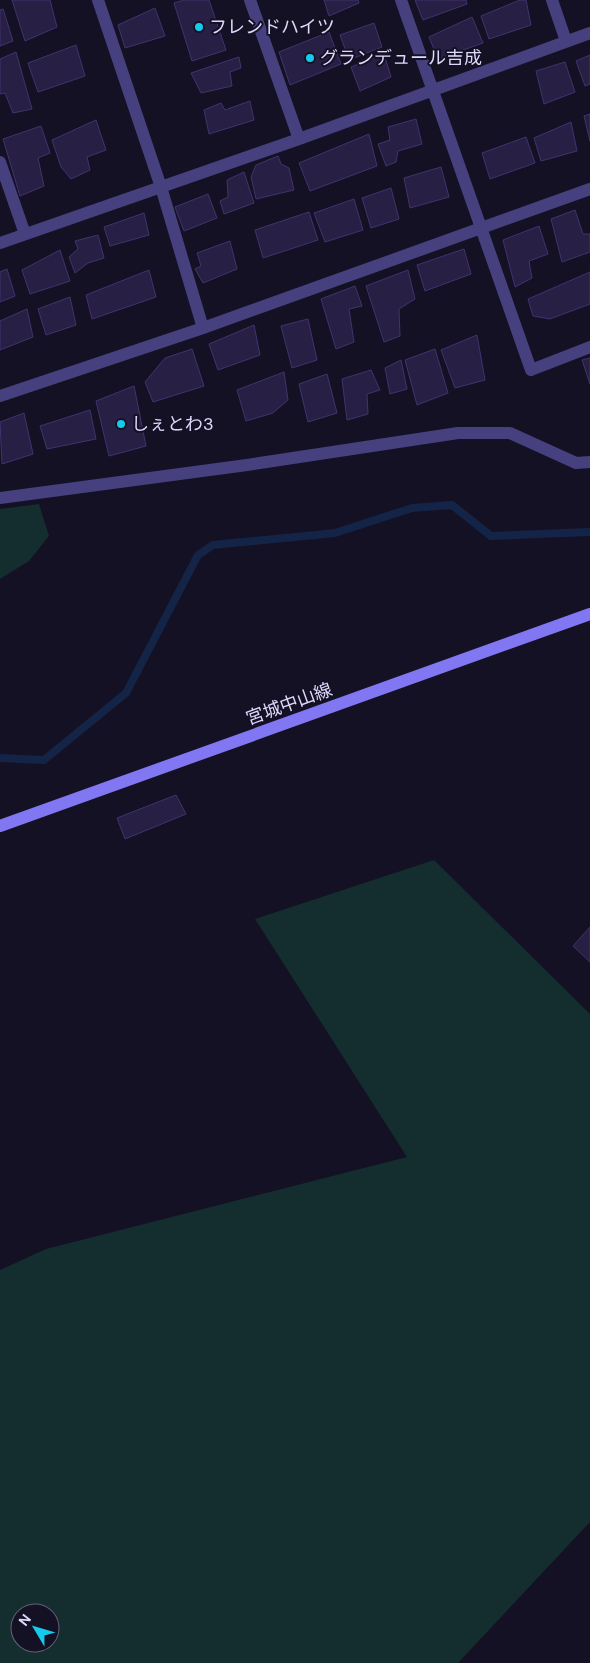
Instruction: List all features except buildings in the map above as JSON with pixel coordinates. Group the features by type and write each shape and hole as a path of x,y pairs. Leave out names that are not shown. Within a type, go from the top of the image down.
{"street":[{"path":"98,0 161,187 203,328"},
{"path":"250,0 299,139"},
{"path":"400,0 531,370 590,347"},
{"path":"552,0 566,41"},
{"path":"0,243 299,139 590,33"},
{"path":"0,162 25,234"},
{"path":"0,396 203,328 590,189"},
{"path":"0,498 247,465 458,433 510,433 576,463 590,462"},
{"name":"宮城中山線","path":"0,826 590,614"}],"green space":[{"path":"39,504 49,536 29,561 0,579 0,509"},
{"path":"434,860 590,1014 590,1522 458,1663 0,1663 0,1270 46,1249 407,1157 255,919"}],"waterway":[{"path":"0,758 44,760 126,693 198,555 213,545 335,533 412,508 452,505 491,536 590,532"}],"place":[{"name":"フレンドハイツ","path":"199,27"},
{"name":"グランデュール吉成","path":"310,58"},
{"name":"しぇとわ3","path":"121,424"}]}
